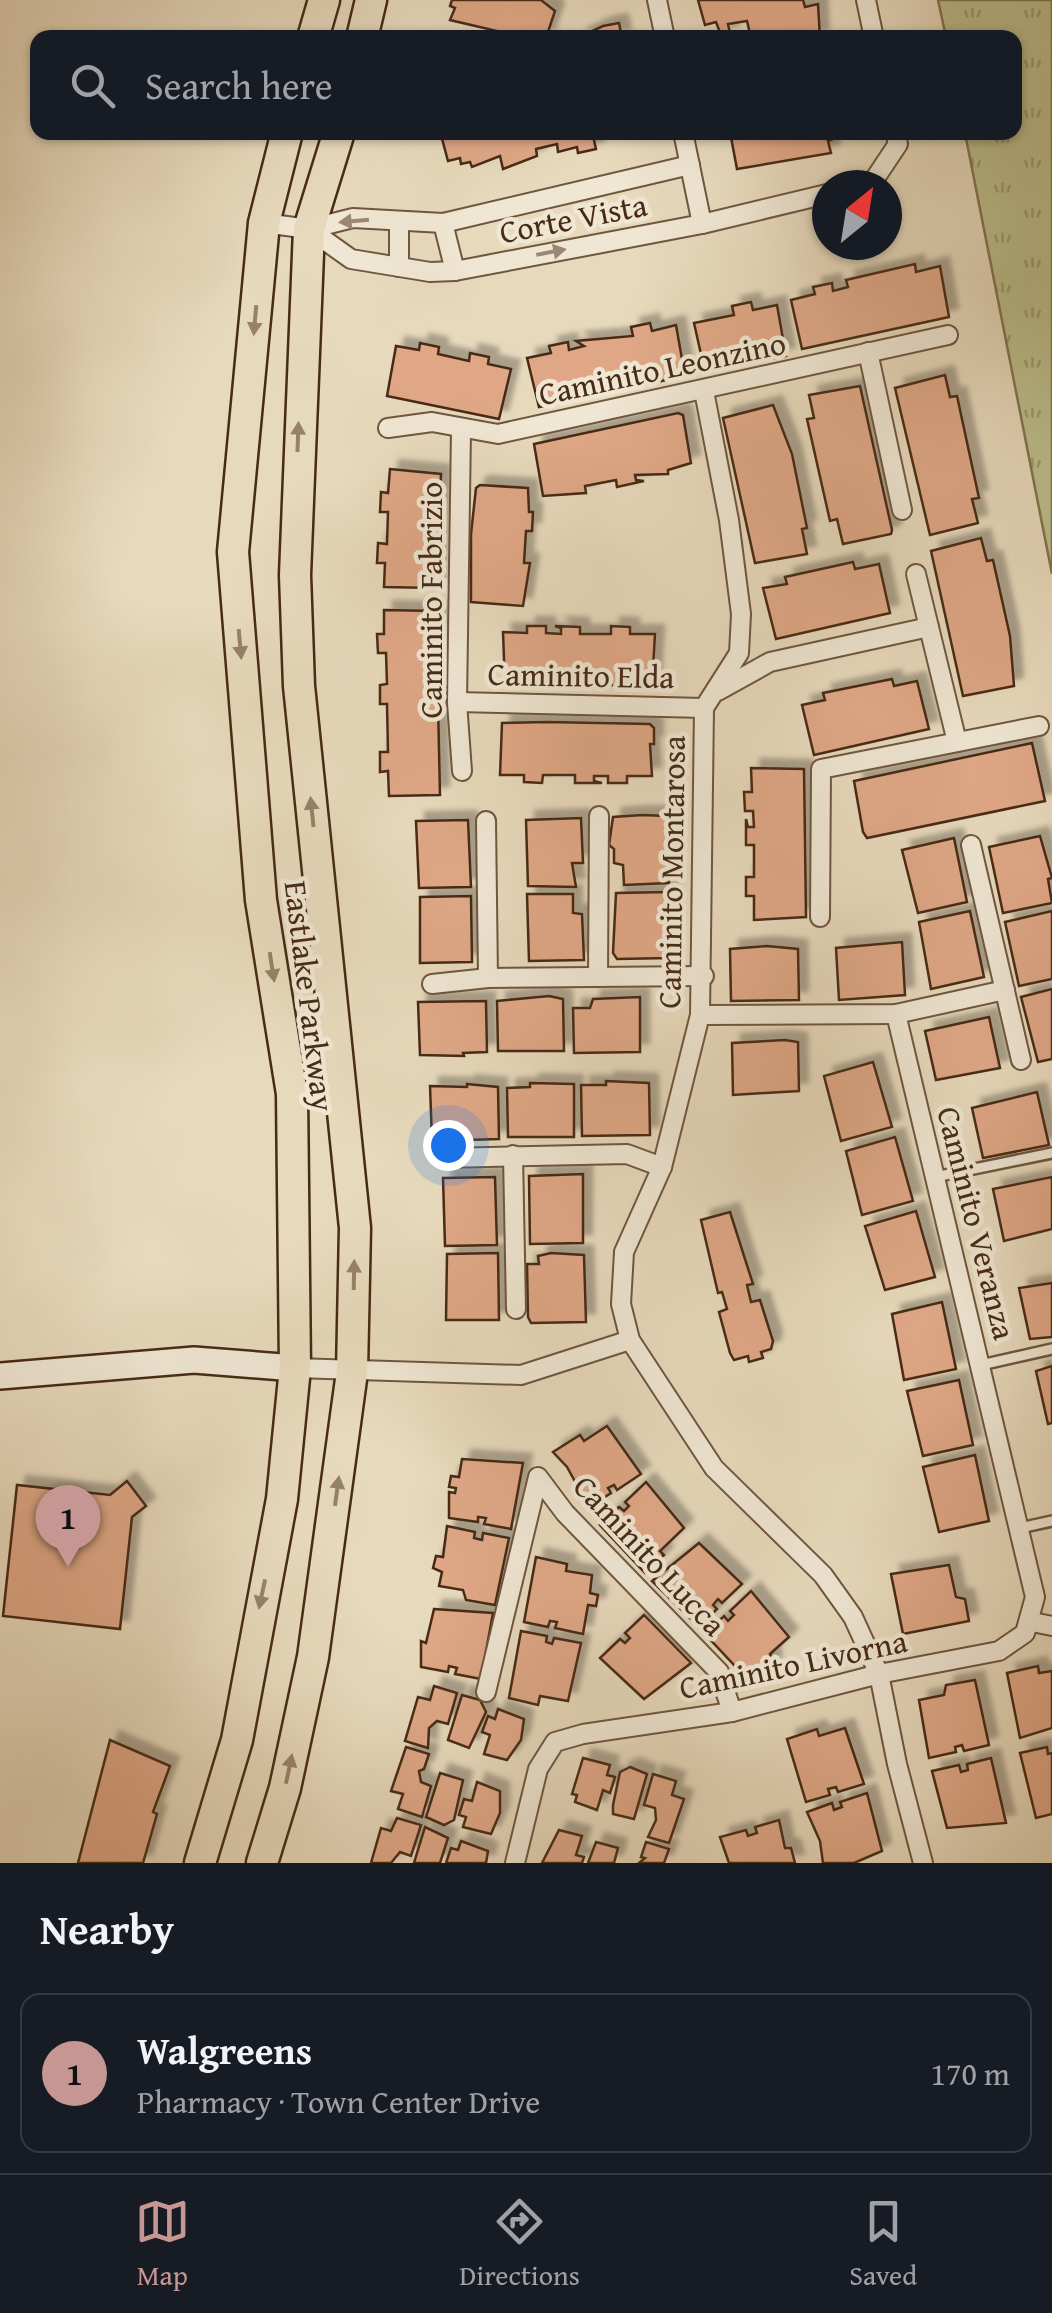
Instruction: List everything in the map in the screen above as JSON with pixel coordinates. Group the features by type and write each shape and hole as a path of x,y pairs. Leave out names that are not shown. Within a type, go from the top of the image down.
{"main road":[{"path":"315,30 324,0"},
{"path":"364,30 371,0"},
{"name":"Eastlake Parkway","path":"200,1863 237,1740 282,1499 295,1368 292,1094 261,900 233,552 264,223 285,140"},
{"name":"Eastlake Parkway","path":"262,1863 285,1788 313,1657 352,1372 355,1228 297,649 297,450 310,229 336,140"}],"street":[{"path":"657,0 663,30"},
{"path":"866,0 872,30"},
{"path":"685,140 702,224"},
{"path":"882,170 897,140"},
{"name":"Corte Vista","path":"264,223 310,229 353,218 442,222 690,166"},
{"name":"Corte Vista","path":"310,229 352,259 455,271 702,224 812,198"},
{"path":"399,221 400,267"},
{"path":"442,222 455,271"},
{"name":"Caminito Leonzino","path":"388,428 432,422 498,434 948,335"},
{"path":"868,352 902,510"},
{"name":"Caminito Montarosa","path":"704,390 730,520 741,614 739,654 704,708 704,976 700,1016 662,1167 624,1252 621,1304 630,1340 714,1468 822,1575 852,1616 879,1674 896,1764 924,1863"},
{"name":"Caminito Fabrizio","path":"461,430 457,702 462,771"},
{"path":"916,574 957,742"},
{"path":"718,691 770,662 929,627"},
{"name":"Caminito Elda","path":"457,702 704,708"},
{"path":"820,916 820,769 1039,726"},
{"path":"598,976 599,816"},
{"path":"486,822 488,978"},
{"path":"971,845 1021,1060"},
{"path":"432,984 488,978 704,976"},
{"path":"700,1016 896,1014 1006,990"},
{"name":"Caminito Veranza","path":"896,1014 1020,1528 1035,1597 1032,1622"},
{"path":"444,1158 628,1154 662,1167"},
{"path":"513,1155 516,1309"},
{"path":"0,1376 194,1360 352,1372 521,1375 630,1340"},
{"name":"Caminito Lucca","path":"486,1692 538,1477 565,1513 719,1672 732,1712"},
{"path":"1032,1622 1052,1626"},
{"name":"Caminito Livorna","path":"515,1863 538,1769 555,1742 583,1734 732,1712 879,1674 1000,1650 1017,1641 1032,1622"}],"lane":[{"path":"935,1177 1052,1153"},
{"path":"981,1365 1052,1349"},
{"path":"1020,1528 1052,1521"}],"green space":[{"path":"938,0 1052,0 1052,574 966,140 1022,140 1022,30 944,30"}],"building":[{"path":"452,0 541,0 555,11 549,30 493,30 450,20 455,8 450,6"},
{"path":"698,0 803,0 805,7 818,4 820,30 749,30 747,21 728,24 729,30 719,30 716,22 705,25"},
{"path":"619,23 620,30 594,30"},
{"path":"442,140 594,140 596,149 578,153 577,147 558,152 557,144 536,149 537,156 503,169 500,156 472,167 470,162 461,164 460,158 448,161"},
{"path":"732,140 830,140 831,153 737,169"},
{"path":"915,264 916,272 940,266 949,317 802,349 791,300 815,294 813,287 832,283 833,291 848,287 846,280"},
{"path":"751,302 753,310 777,305 786,356 705,372 694,323 734,315 732,306"},
{"path":"650,323 652,331 676,325 685,376 539,407 527,358 551,353 549,346 568,342 569,350 584,346 576,341 633,336 631,327"},
{"path":"420,343 439,347 438,354 469,361 470,353 489,357 488,364 511,369 499,419 387,396 396,346 419,350"},
{"path":"945,375 950,397 957,396 979,498 972,499 978,523 930,535 895,388"},
{"path":"860,386 892,530 891,534 843,544 837,519 830,521 807,419 814,418 809,395"},
{"path":"773,405 792,454 807,528 802,529 807,554 755,563 723,418"},
{"path":"683,415 691,463 668,470 668,474 635,475 636,480 644,481 617,487 616,480 585,486 586,493 543,496 534,444"},
{"path":"390,469 441,474 436,588 384,587 385,563 377,563 378,543 387,544 388,512 380,512 381,492 388,493"},
{"path":"476,488 528,488 529,512 533,512 532,531 526,531 524,563 530,563 523,606 471,602 471,534"},
{"path":"981,538 987,561 993,560 1010,636 1014,686 963,696 931,551"},
{"path":"853,562 855,569 879,564 890,613 776,639 763,588 787,584 785,577"},
{"path":"384,610 436,611 440,795 389,796 388,771 380,772 380,752 388,752 387,704 380,704 380,685 387,684 386,653 378,653 377,634 384,634"},
{"path":"527,626 546,626 546,633 561,634 561,628 555,626 580,627 580,634 611,634 611,626 630,627 630,634 655,634 652,685 505,685 503,632 527,633"},
{"path":"892,679 894,686 917,681 929,729 814,755 802,705 825,700 823,693"},
{"path":"502,723 650,724 654,728 654,744 650,744 652,776 627,776 627,783 608,783 608,776 594,776 594,781 602,783 575,783 575,775 543,775 542,783 524,782 524,775 500,775"},
{"path":"1032,743 1045,801 867,838 863,832 854,781"},
{"path":"751,768 804,769 806,917 754,920 754,896 746,896 746,877 754,877 754,845 746,845 746,819 748,827 754,827 753,811 745,811 744,792 752,792"},
{"path":"668,816 669,883 624,885 623,865 614,863 614,849 609,845 613,817"},
{"path":"581,818 583,863 572,863 576,887 528,886 526,820"},
{"path":"468,820 471,887 419,888 416,821"},
{"path":"1040,836 1052,878 1048,879 1052,903 1003,913 989,847"},
{"path":"954,838 967,902 918,913 902,850"},
{"path":"669,892 670,958 617,959 613,953 616,893"},
{"path":"527,894 573,894 573,913 582,914 584,960 529,961"},
{"path":"471,896 472,962 420,963 420,897"},
{"path":"970,911 984,977 931,989 919,922"},
{"path":"1052,911 1052,979 1019,986 1005,922"},
{"path":"902,942 905,995 839,1000 836,948"},
{"path":"730,949 798,949 799,1000 731,1001"},
{"path":"1052,989 1052,1059 1038,1062 1021,997"},
{"path":"549,996 563,999 564,1051 498,1051 497,1001"},
{"path":"640,997 640,1052 574,1053 573,1008 590,1008 593,999"},
{"path":"486,1001 487,1052 420,1055 418,1002"},
{"path":"989,1017 1000,1068 936,1080 925,1031"},
{"path":"798,1042 799,1091 733,1095 732,1043"},
{"path":"873,1062 892,1127 841,1141 824,1076"},
{"path":"606,1081 649,1083 650,1135 582,1136 581,1085 606,1085"},
{"path":"530,1083 574,1084 574,1137 508,1137 507,1088 530,1087"},
{"path":"430,1086 498,1087 499,1139 432,1141"},
{"path":"1037,1092 1049,1145 983,1158 972,1108"},
{"path":"895,1137 913,1201 862,1215 846,1151"},
{"path":"583,1174 583,1243 530,1244 529,1176"},
{"path":"495,1177 497,1245 445,1246 443,1178"},
{"path":"1052,1177 1052,1229 1004,1241 993,1189"},
{"path":"916,1211 935,1277 885,1290 865,1226"},
{"path":"730,1212 753,1284 747,1285 751,1302 760,1300 773,1341 771,1349 761,1352 763,1358 749,1362 748,1356 734,1360 730,1353 719,1312 727,1309 722,1292 718,1293 701,1220"},
{"path":"498,1253 499,1320 446,1320 447,1254"},
{"path":"584,1255 586,1322 531,1323 527,1264 539,1264 538,1256"},
{"path":"1052,1283 1052,1337 1030,1339 1019,1288"},
{"path":"942,1302 956,1369 904,1380 892,1314"},
{"path":"1052,1366 1052,1423 1048,1424 1036,1371"},
{"path":"959,1380 973,1445 923,1456 907,1391"},
{"path":"607,1426 641,1474 617,1490 614,1485 608,1488 611,1493 589,1507 567,1467 553,1452 580,1435 584,1441"},
{"path":"975,1455 989,1521 939,1532 923,1467"},
{"path":"462,1459 523,1463 511,1529 484,1524 486,1518 478,1517 478,1522 449,1518 449,1492 455,1493 456,1488 449,1487 451,1476 459,1477"},
{"path":"127,1481 146,1506 132,1517 120,1629 3,1616 17,1485 110,1495"},
{"path":"646,1482 684,1528 660,1551 664,1555 645,1573 600,1525 619,1507 624,1511 629,1506 625,1502"},
{"path":"447,1526 475,1532 474,1538 482,1540 483,1533 509,1538 495,1605 466,1600 463,1590 439,1586 442,1572 433,1568 436,1556 443,1557"},
{"path":"699,1543 742,1584 722,1603 718,1599 713,1605 717,1609 699,1627 652,1581"},
{"path":"536,1557 567,1564 566,1571 592,1575 590,1593 598,1595 596,1606 588,1605 583,1634 555,1628 557,1622 550,1621 548,1627 524,1622"},
{"path":"949,1565 956,1597 965,1599 969,1621 903,1634 891,1574"},
{"path":"751,1591 789,1637 770,1654 773,1664 751,1683 705,1634 724,1616 728,1621 734,1615 730,1611"},
{"path":"434,1609 493,1613 481,1679 455,1674 457,1668 449,1666 448,1672 421,1667 421,1641 426,1643"},
{"path":"644,1615 691,1663 644,1699 600,1658 620,1639 625,1643 630,1638 625,1633"},
{"path":"521,1631 547,1636 546,1642 552,1644 554,1638 581,1643 568,1701 540,1696 538,1705 509,1698"},
{"path":"1038,1666 1039,1673 1052,1671 1052,1728 1020,1738 1007,1673"},
{"path":"975,1680 989,1745 964,1751 962,1745 955,1747 956,1752 929,1758 919,1700 944,1695 946,1685"},
{"path":"434,1686 457,1693 448,1724 437,1721 429,1728 428,1748 405,1741 418,1697 430,1700"},
{"path":"462,1695 480,1700 486,1712 469,1748 448,1740"},
{"path":"498,1709 524,1719 521,1740 507,1760 484,1754 490,1735 482,1732 488,1716 495,1719"},
{"path":"845,1728 864,1784 838,1792 836,1787 828,1789 830,1795 806,1802 787,1739 817,1729 819,1736"},
{"path":"110,1740 170,1766 153,1812 157,1814 143,1863 78,1863"},
{"path":"406,1747 429,1754 424,1769 419,1771 421,1782 431,1786 422,1817 398,1809 403,1794 391,1791"},
{"path":"1047,1747 1048,1754 1052,1753 1052,1814 1036,1818 1020,1753"},
{"path":"583,1758 610,1765 607,1775 615,1777 610,1793 603,1790 597,1810 575,1802 577,1795 572,1794"},
{"path":"991,1758 1006,1823 947,1828 932,1771 959,1765 961,1772 968,1770 967,1764"},
{"path":"630,1767 647,1774 634,1819 613,1814 620,1772"},
{"path":"440,1773 463,1780 454,1820 444,1825 426,1817"},
{"path":"653,1774 676,1781 672,1795 684,1799 669,1843 648,1837 656,1820 655,1808 644,1805"},
{"path":"477,1782 500,1791 500,1813 491,1834 463,1827 466,1817 459,1815 464,1799 472,1801"},
{"path":"867,1793 882,1851 854,1863 823,1863 820,1841 807,1812 832,1803 834,1810 842,1807 840,1802"},
{"path":"397,1818 421,1825 411,1856 400,1852 391,1863 371,1863 381,1828 391,1831"},
{"path":"779,1820 785,1848 791,1848 795,1863 729,1863 720,1837 746,1830 748,1836 757,1833 755,1827"},
{"path":"425,1827 448,1838 440,1863 414,1863"},
{"path":"559,1830 582,1836 576,1855 584,1857 582,1863 542,1863"},
{"path":"461,1841 488,1851 486,1863 446,1863 451,1848 458,1850"},
{"path":"596,1842 618,1848 614,1863 588,1863"},
{"path":"646,1842 669,1849 664,1863 639,1863 645,1858 641,1857"}],"place":[{"name":"Walgreens","path":"68,1567"}]}
